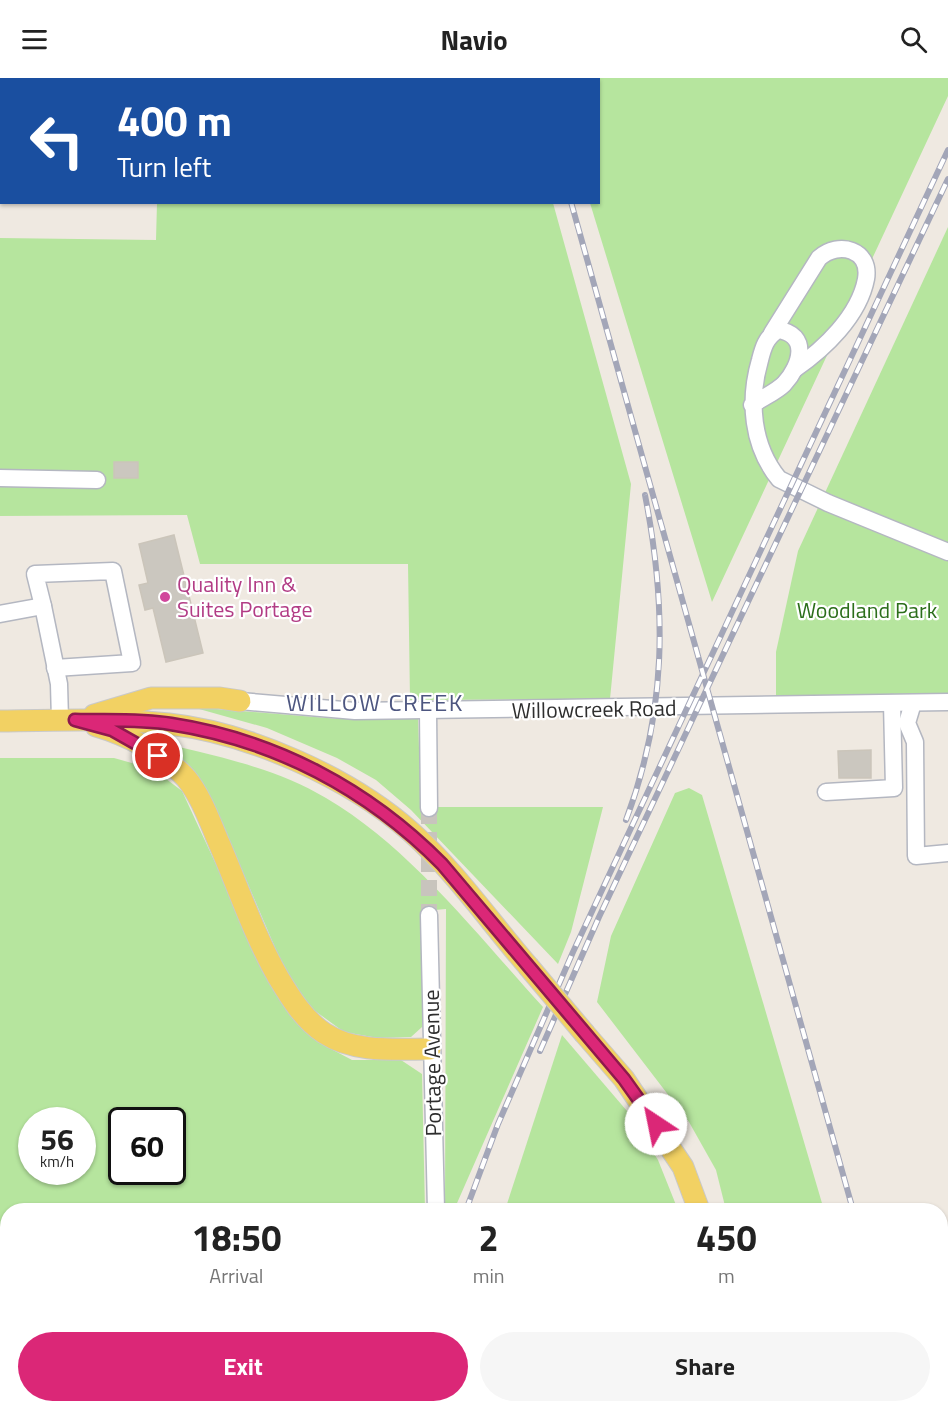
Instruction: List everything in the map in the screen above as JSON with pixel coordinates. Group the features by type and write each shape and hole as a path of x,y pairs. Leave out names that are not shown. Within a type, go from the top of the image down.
{"main road":[{"path":"68,720 151,698 220,698 240,701"},
{"path":"68,720 112,730 158,756 186,779 206,812 268,960 295,1005 324,1033 353,1045 387,1049 430,1049"},
{"path":"0,721 68,720 170,724 220,735 271,750 358,794 411,832 442,864 624,1079 683,1167 696,1203"}],"street":[{"path":"752,405 783,385 795,369 820,352 846,321 866,279 865,267 860,257 850,250 838,247 828,250 819,258 766,340 754,381 752,405 757,434 768,463 779,479 828,503 948,552"},
{"path":"772,333 778,330 796,336 800,353 795,369"},
{"path":"0,478 97,480"},
{"path":"55,668 132,663 113,571 35,574 55,668 68,720"},
{"path":"0,614 43,606"},
{"name":"Willowcreek Road","path":"240,701 321,710 428,711 948,702"},
{"path":"826,792 894,788 892,703"},
{"path":"913,703 907,723 915,742 915,856 948,853"},
{"path":"428,711 429,808"},
{"name":"Portage Avenue","path":"429,915 430,1049 436,1203"}],"green space":[{"path":"600,78 948,78 948,96 712,602 590,204 600,204"},
{"path":"157,204 553,204 631,484 610,699 410,700 408,564 200,564 187,515 0,516 0,238 156,240"},
{"name":"Woodland Park","path":"948,227 948,694 776,696 776,652 798,551"},
{"path":"192,707 339,719 418,718 421,807 603,807 571,932 558,964 411,810 376,780 337,758 267,728"},
{"path":"153,741 264,770 306,787 357,818 386,841 442,894 543,1007 457,1203 445,1203 446,909 423,911 422,1027 411,1037 378,1038 344,1032 311,1008 285,971 216,809"},
{"path":"0,758 114,758 153,769 182,791 277,996 318,1042 352,1060 401,1060 422,1074 425,1203 0,1203"},
{"path":"689,788 702,795 822,1203 724,1203 716,1170 689,1122 597,1002 611,936 675,793"},
{"path":"562,1035 627,1111 658,1160 675,1203 507,1203"}],"building":[{"path":"114,462 138,462 138,478 114,478"},
{"name":"Quality Inn & Suites Portage","path":"174,535 203,653 166,662 153,608 145,610 139,585 148,583 139,544"},
{"path":"871,750 871,778 839,778 838,751"}],"tunnel":[{"path":"429,808 429,915"}],"railway":[{"path":"469,1203 498,1124 573,952 948,150"},
{"path":"540,1051 599,917 948,179"},
{"path":"572,204 851,1203"},
{"path":"626,820 649,739 656,699 659,659 657,578 645,495"}],"place":[{"name":"Quality Inn & Suites Portage","path":"165,597"}],"district":[{"name":"WILLOW CREEK","path":"375,703"}],"route":[{"path":"158,756 112,730 75,720 170,724 220,735 271,750 367,799 411,832 442,864 624,1079 656,1124"}]}
